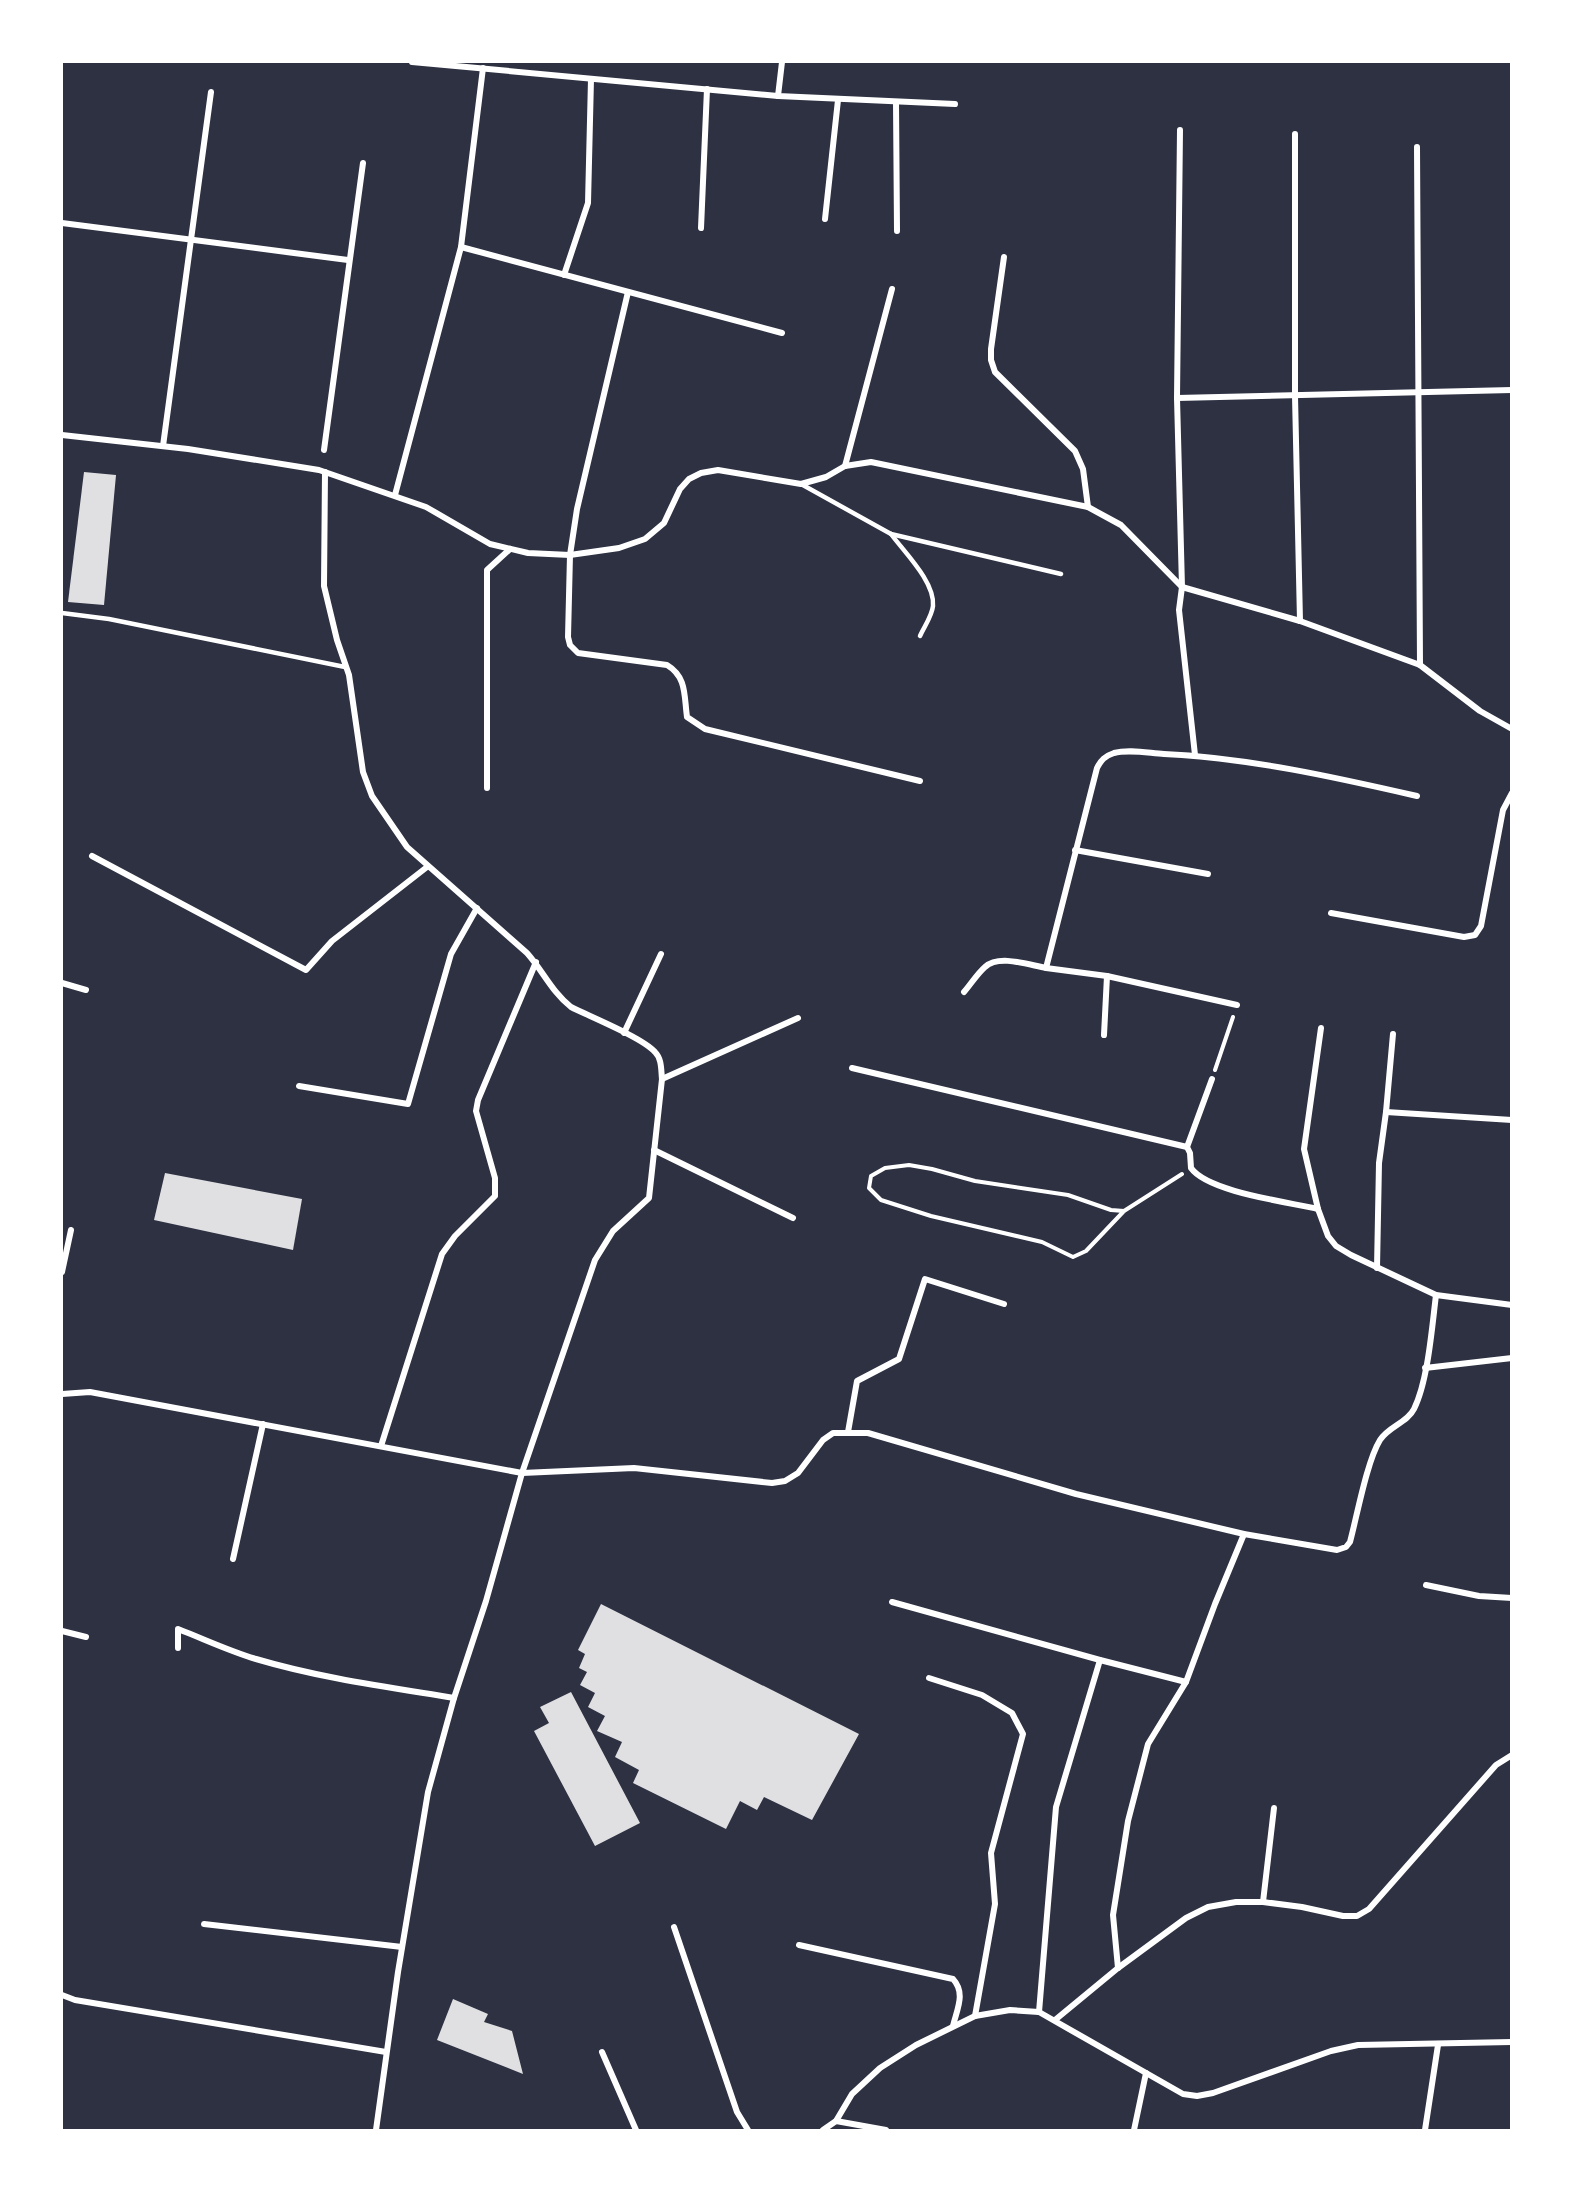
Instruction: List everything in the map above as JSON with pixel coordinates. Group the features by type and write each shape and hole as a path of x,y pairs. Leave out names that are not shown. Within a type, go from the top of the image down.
{"street":[{"path":"412,62 778,96 955,104"},
{"path":"778,96 782,62"},
{"path":"395,495 461,247 483,68"},
{"path":"564,275 588,204 591,79"},
{"path":"701,228 708,89"},
{"path":"163,446 211,92"},
{"path":"825,219 838,100"},
{"path":"896,102 897,231"},
{"path":"1180,130 1177,398 1182,587 1179,610 1195,755"},
{"path":"1295,134 1295,396 1300,621"},
{"path":"1417,147 1420,665"},
{"path":"324,450 348,260 363,163"},
{"path":"62,223 348,260"},
{"path":"461,247 782,333"},
{"path":"1004,257 991,349 991,360 995,372 1075,451 1083,469 1088,507"},
{"path":"845,466 892,289"},
{"path":"628,291 577,509 570,555 568,637 570,645 578,653 667,665 675,670 682,679 687,717 705,729 920,781"},
{"path":"1177,398 1512,390"},
{"path":"62,435 163,446 301,466 426,507 490,544 528,553 570,555 619,548 645,539 664,524 680,489 689,479 701,473 718,470 801,484 826,477 845,466 871,462 1088,507 1121,525 1182,587 1300,621 1420,665 1480,711 1512,729"},
{"path":"325,472 324,585 357,722 363,772 372,796 407,847 536,962 560,999 571,1007 647,1044 657,1053 662,1079 649,1198 613,1231 595,1260 522,1473 428,1792 402,1947 376,2130"},
{"path":"487,788 487,570 510,549"},
{"path":"1046,968 1097,768 1102,759 1113,753 1195,755 1327,776 1418,796"},
{"path":"1331,913 1464,938 1475,935 1481,926 1503,810 1512,793"},
{"path":"1075,850 1208,874"},
{"path":"93,856 306,970 333,941 427,867"},
{"path":"299,1086 408,1104 451,954 477,909"},
{"path":"624,1033 661,954"},
{"path":"964,992 985,967 992,962 1001,961 1107,976 1237,1005"},
{"path":"381,1446 442,1254 455,1236 495,1196 495,1179 476,1111 478,1100 536,962"},
{"path":"1104,1035 1107,976"},
{"path":"62,983 86,990"},
{"path":"662,1079 798,1018"},
{"path":"1321,1028 1304,1149 1318,1209 1328,1236 1336,1246 1436,1295 1512,1305"},
{"path":"1377,1268 1379,1163 1393,1034"},
{"path":"852,1068 1187,1147"},
{"path":"1212,1079 1187,1147 1190,1153 1191,1168 1201,1179 1226,1189 1318,1209"},
{"path":"1386,1112 1512,1120"},
{"path":"654,1150 793,1218"},
{"path":"62,1272 71,1230"},
{"path":"848,1432 857,1381 899,1359 925,1280 1004,1304"},
{"path":"62,1394 90,1392 522,1473 634,1468 772,1483 785,1481 798,1473 823,1440 833,1432 868,1433 1076,1494 1244,1534 1329,1550 1346,1547 1350,1542 1373,1455 1381,1438 1394,1426 1408,1418 1414,1408 1425,1368 1436,1295"},
{"path":"1425,1368 1512,1359"},
{"path":"233,1559 263,1424"},
{"path":"1118,1968 1113,1916 1128,1821 1148,1744 1186,1682 1244,1534"},
{"path":"1426,1585 1479,1596 1512,1598"},
{"path":"892,1602 1186,1682"},
{"path":"178,1648 178,1629 254,1659 298,1670 341,1680 454,1698"},
{"path":"62,1631 86,1637"},
{"path":"1039,2012 1056,1807 1100,1660"},
{"path":"929,1678 982,1695 1012,1713 1023,1734 990,1853 995,1904 975,2016"},
{"path":"1055,2020 1118,1968 1186,1917 1208,1907 1236,1902 1263,1902 1343,1916 1357,1916 1369,1909 1496,1765 1512,1755"},
{"path":"1263,1902 1274,1808"},
{"path":"204,1924 402,1947"},
{"path":"674,1927 737,2112 748,2130"},
{"path":"799,1945 953,1979 959,1985 961,1994 953,2026"},
{"path":"62,1995 75,2000 386,2052"},
{"path":"823,2130 836,2121 852,2094 880,2067 916,2045 975,2016 1010,2010 1039,2012 1183,2094 1197,2096 1213,2093 1330,2051 1358,2045 1512,2042"},
{"path":"1425,2130 1438,2044"},
{"path":"602,2052 636,2130"},
{"path":"1134,2130 1146,2073"},
{"path":"836,2121 886,2130"}],"lane":[{"path":"801,484 891,534 1061,574"},
{"path":"891,534 930,585 933,595 933,608 920,636"},
{"path":"62,613 109,618 345,666"}],"path":[{"path":"1212,1079 1237,1005"},
{"path":"1124,1212 1111,1210 1068,1195 975,1180 932,1169 909,1166 885,1168 871,1176 869,1188 881,1200 931,1216 1042,1242 1074,1257 1086,1251 1124,1212 1191,1168"}],"building":[{"path":"84,472 116,475 104,605 68,602"},
{"path":"165,1173 302,1199 293,1250 154,1220"},
{"path":"601,1604 859,1734 812,1820 764,1797 757,1810 740,1801 726,1829 633,1783 639,1770 615,1757 622,1742 597,1731 605,1716 588,1707 595,1693 580,1685 587,1672 579,1668 585,1654 578,1650"},
{"path":"571,1692 640,1823 595,1846 534,1731 549,1723 540,1707"},
{"path":"453,1999 488,2014 484,2022 512,2031 523,2074 437,2040"}]}
